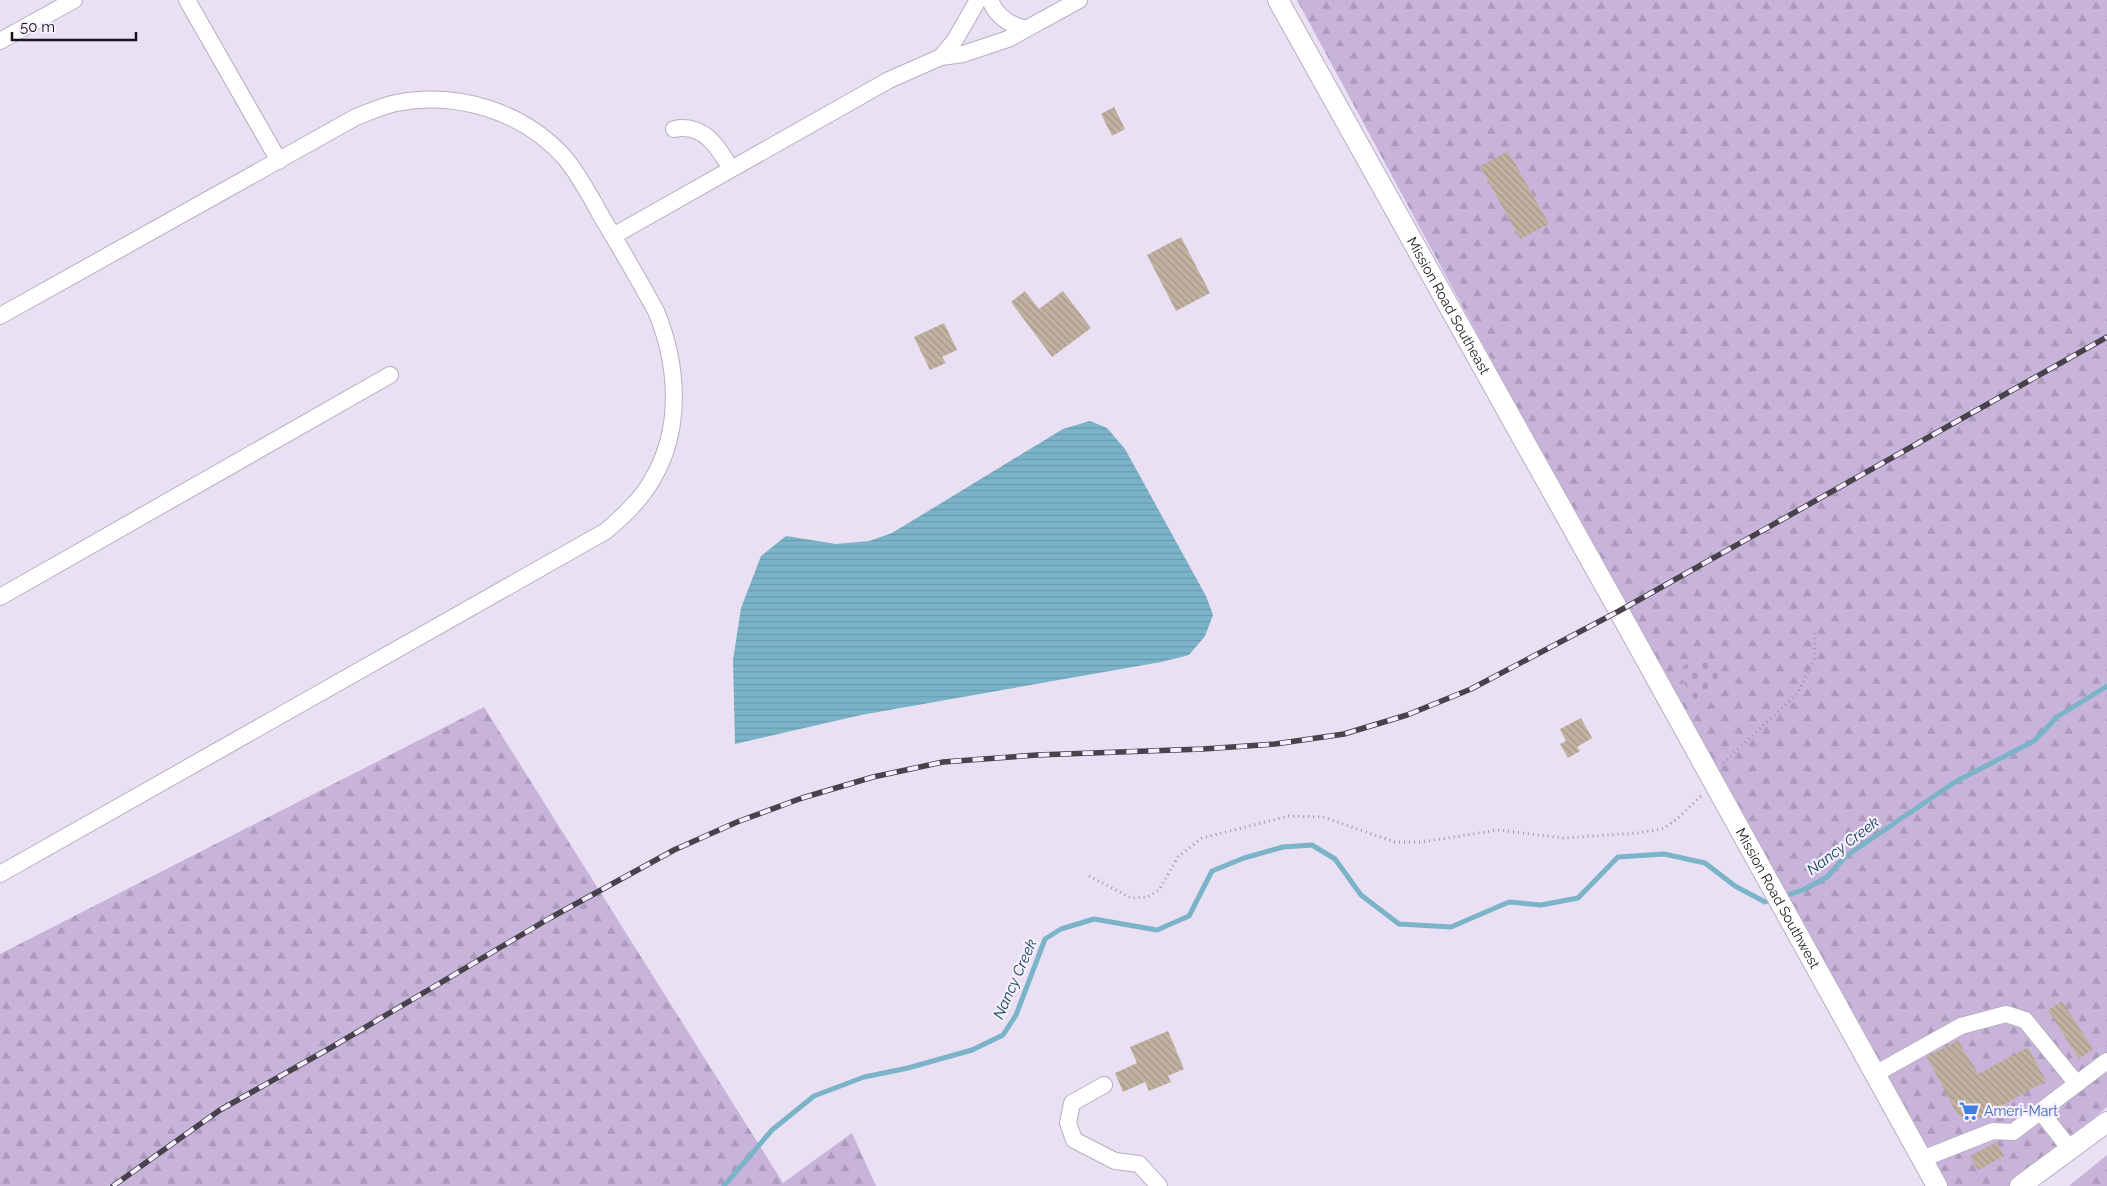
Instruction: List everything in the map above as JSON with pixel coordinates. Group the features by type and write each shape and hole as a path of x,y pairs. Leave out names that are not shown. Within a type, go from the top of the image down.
{"main road":[{"name":"Mission Road Southeast","path":"1278,0 1619,611"},
{"name":"Mission Road Southwest","path":"1619,611 1937,1186"},
{"path":"2020,1186 2107,1122"}],"street":[{"path":"0,41 74,0"},
{"path":"187,0 279,161"},
{"path":"941,56 955,40 978,0"},
{"path":"990,0 993,8 1009,23 1026,29"},
{"path":"613,236 890,80 941,56 963,54 1008,39 1079,0"},
{"path":"0,316 356,117 394,104 416,100 464,102 515,118 550,144 577,173 656,311 664,329 673,363 675,401 667,446 653,480 631,508 606,531 0,874"},
{"path":"674,129 694,128 705,135 723,156 731,169"},
{"path":"0,597 390,375"},
{"path":"1875,1074 1961,1026 2006,1014 2025,1020 2077,1084"},
{"path":"1922,1158 1993,1131 2014,1132 2107,1061"},
{"path":"1104,1085 1072,1103 1068,1123 1074,1140 1116,1161 1139,1164 1159,1186"},
{"path":"2041,1112 2070,1150"}],"path":[{"path":"1089,876 1131,898 1147,898 1158,890 1178,857 1202,838 1289,816 1323,818 1395,842 1421,842 1498,830 1564,838 1646,832 1662,829 1677,819 1712,779 1798,693 1814,659 1815,632"}],"green space":[{"path":"1297,0 2107,0 2107,1107 2013,1186 1937,1186"},
{"path":"1706,653 1724,683 1694,700 1677,670"},
{"path":"484,707 783,1183 852,1133 876,1186 0,1186 0,954"},
{"path":"2107,1155 2107,1186 2069,1186"}],"water":[{"path":"1090,421 1107,428 1125,449 1206,596 1213,615 1205,636 1189,655 1161,662 861,715 735,744 733,660 741,608 761,556 786,536 836,544 869,541 892,533 1063,429"}],"building":[{"path":"1114,107 1125,129 1112,136 1101,114"},
{"path":"1508,151 1549,224 1520,239 1480,166"},
{"path":"1181,237 1210,293 1176,311 1147,255"},
{"path":"1025,291 1039,309 1063,291 1091,328 1052,357 1011,302"},
{"path":"944,323 957,350 942,357 946,363 930,370 914,337"},
{"path":"1581,718 1592,738 1577,747 1580,751 1568,758 1560,744 1566,741 1560,729"},
{"path":"2062,1001 2093,1049 2079,1059 2048,1010"},
{"path":"1168,1031 1184,1069 1168,1076 1171,1082 1149,1091 1145,1082 1123,1092 1115,1073 1137,1063 1130,1047"},
{"path":"1958,1040 1978,1074 2028,1047 2046,1081 1971,1123 1957,1114 1927,1057"},
{"path":"1997,1142 2004,1156 1978,1170 1970,1156"}],"waterway":[{"name":"Nancy Creek","path":"1782,897 1803,890 1827,877 1846,856 1955,782 2034,741 2057,717 2107,686"},
{"name":"Nancy Creek","path":"724,1186 772,1130 814,1096 864,1077 908,1068 972,1050 1003,1035 1016,1015 1045,939 1061,929 1094,919 1157,930 1189,916 1212,871 1244,858 1283,847 1312,845 1335,859 1361,895 1399,924 1451,927 1509,902 1541,905 1578,898 1618,857 1664,854 1705,863 1735,886 1765,902 1774,899"}],"railway":[{"path":"113,1186 220,1110 332,1047 550,918 674,850 737,822 802,798 873,777 943,762 1037,755 1203,749 1275,744 1344,734 1407,715 1471,689 1619,611 2107,337"}],"place":[{"name":"Ameri-Mart","path":"1969,1111"}]}
